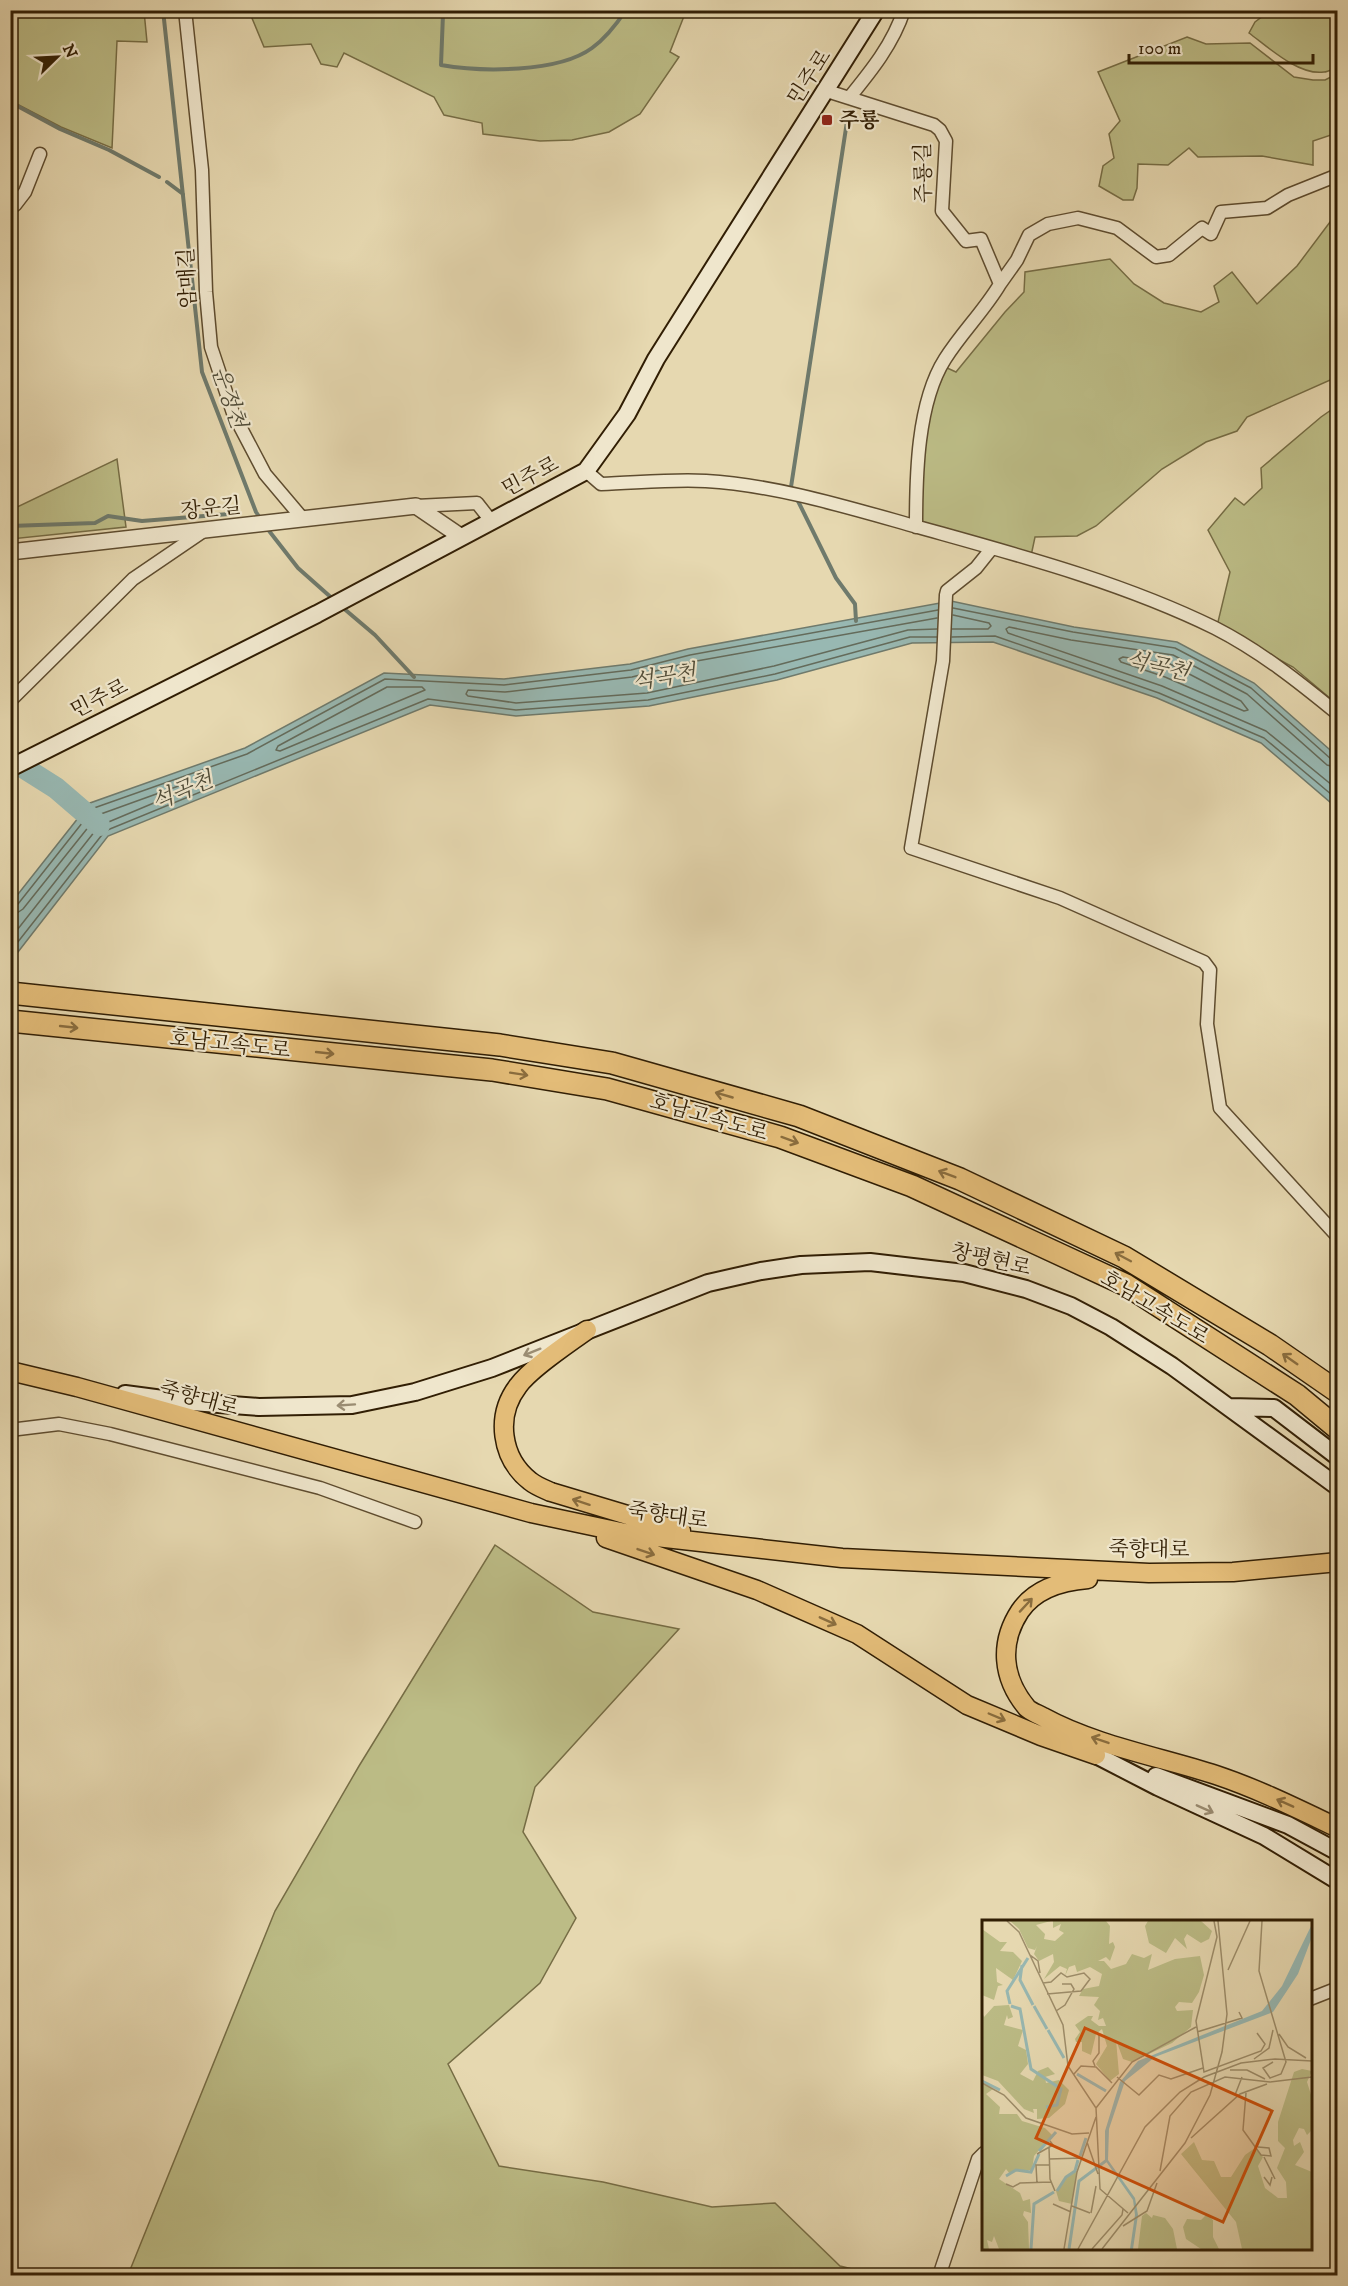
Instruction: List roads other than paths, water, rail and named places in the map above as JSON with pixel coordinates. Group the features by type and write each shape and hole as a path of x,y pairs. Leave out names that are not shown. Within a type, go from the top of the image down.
{"highway":[{"name":"호남고속도로","path":"13,993 523,1049 612,1063 799,1116 960,1179 1124,1257 1270,1345 1338,1392"},
{"name":"호남고속도로","path":"10,1021 492,1070 607,1089 780,1137 912,1186 1126,1285 1297,1395 1338,1429"}],"main road":[{"name":"민주로","path":"10,768 316,614 586,471 627,414 656,359 876,10"},
{"name":"창평현로","path":"77,1387 178,1401 259,1407 352,1405 416,1392 492,1368 708,1283 761,1271 830,1262 902,1264 964,1273 1026,1289 1071,1306 1111,1327 1172,1366 1338,1487"},
{"path":"587,1330 518,1384 507,1404 503,1425 506,1447 516,1467 531,1482 551,1492 738,1547"},
{"name":"죽향대로","path":"10,1371 77,1387 531,1513 630,1534 866,1560 1149,1574 1233,1572 1338,1562"},
{"path":"1230,1407 1274,1408 1338,1457"},
{"path":"531,1513 757,1590 857,1634 967,1705 1041,1736 1288,1824 1338,1852"},
{"path":"1149,1574 1072,1581 1041,1590 1024,1605 1011,1625 1004,1657 1012,1682 1028,1709 1058,1726 1217,1776 1283,1802 1338,1828"},
{"path":"1096,1755 1158,1787 1264,1836 1338,1881"}],"street":[{"name":"암매길","path":"185,10 202,170 206,292 211,347 233,413 265,474 295,520"},
{"path":"849,98 888,46 904,10"},
{"name":"주룡길","path":"827,91 927,123 940,130 946,141 942,211 966,242 981,239 1000,284"},
{"path":"10,205 15,205 25,192 40,154"},
{"path":"916,527 916,496 923,428 936,378 945,359 986,307 1017,260 1029,235 1048,224 1078,218 1117,228 1156,257 1169,255 1202,228 1211,234 1221,212 1267,208 1288,195 1338,175"},
{"path":"586,471 601,484 706,481 806,496 992,548 1149,598 1216,629 1287,671 1338,714"},
{"name":"장운길","path":"10,552 416,506 477,503 492,522"},
{"path":"416,506 460,536"},
{"path":"10,701 134,579 205,530"},
{"path":"992,548 976,568 947,591 943,650 911,848 1060,898 1204,962 1210,970 1207,1024 1220,1108 1338,1237"},
{"path":"10,1430 59,1424 110,1434 320,1488 415,1522"},
{"path":"1312,1999 1338,1988"},
{"path":"939,2276 978,2159 982,2155"}],"water":[{"name":"석곡천","path":"951,601 1074,627 1177,642 1254,683 1337,756 1337,808 1261,743 1157,698 993,642 912,643 777,680 649,706 516,716 430,705 108,836 11,961 11,903 90,803 245,748 384,673 504,679 630,664 688,649"}],"waterway":[{"name":"운정천","path":"163,10 202,372 260,518"},
{"path":"435,10 443,14 441,65 477,69 540,66 577,56 602,40 626,10"},
{"path":"10,102 159,177"},
{"path":"793,490 791,487 848,115"},
{"path":"167,182 183,194"},
{"path":"796,497 836,578 855,604 856,621"},
{"path":"10,526 95,523 108,516 142,521 229,514"},
{"name":"운정천","path":"266,527 298,568 334,600"},
{"name":"운정천","path":"342,607 375,635 414,677"},
{"path":"10,759 56,788 99,825"}],"place":[{"name":"주룡","path":"827,120"}]}
